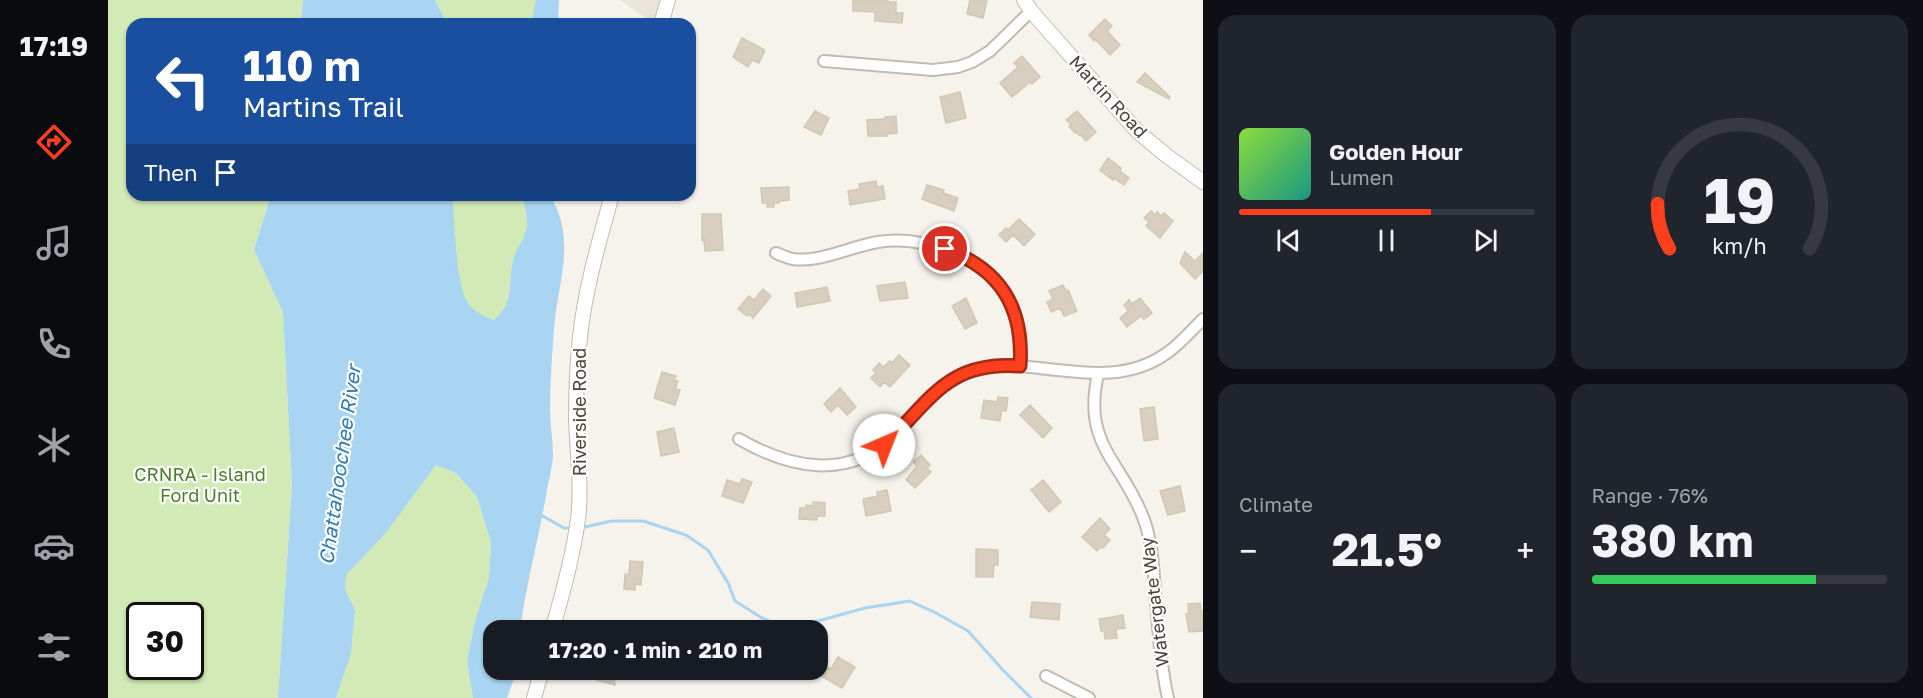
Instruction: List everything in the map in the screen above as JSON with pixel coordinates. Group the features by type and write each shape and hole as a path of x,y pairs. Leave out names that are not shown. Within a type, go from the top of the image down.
{"street":[{"path":"663,18 668,0"},
{"path":"824,61 933,70 958,67 990,51 1027,6"},
{"name":"Martin Road","path":"1027,6 1137,131 1203,182"},
{"name":"Riverside Road","path":"555,620 570,566 578,518 580,478 576,380 580,336 593,264 610,201"},
{"path":"776,253 791,259 806,260 878,242 901,240 929,244 960,255 989,273 1010,300 1020,332 1020,366"},
{"path":"739,439 762,452 792,462 827,466 848,464 884,445 931,395 951,379 968,371 1002,365 1098,374 1135,369 1152,362 1179,344 1203,319"},
{"name":"Watergate Way","path":"1098,374 1094,405 1097,432 1106,453 1137,504 1149,536 1161,668 1168,698"},
{"path":"1046,676 1089,698"},
{"path":"534,698 539,680"}],"shaded area":[{"path":"620,0 672,0 659,18 646,18"}],"green space":[{"name":"CRNRA - Island Ford Unit","path":"108,0 303,0 302,18 126,18 126,201 269,201 254,250 283,312 292,485 278,698 108,698"},
{"path":"435,0 536,0 532,18 444,18"},
{"path":"452,201 523,201 527,227 512,263 506,304 494,320 470,306 461,285 456,254"},
{"path":"436,465 456,473 477,497 491,542 489,578 476,617 467,661 473,698 336,698 351,654 355,610 345,589 347,574 385,534"}],"water":[{"path":"303,0 435,0 444,18 302,18"},
{"path":"536,0 559,0 558,18 532,18"},
{"name":"Chattahoochee River","path":"269,201 452,201 456,253 465,297 472,308 494,320 506,305 512,263 527,227 523,201 553,201 563,228 564,261 554,328 551,369 552,460 521,620 483,620 483,680 513,680 507,698 473,698 467,661 476,617 489,578 491,542 477,497 456,473 436,465 385,534 347,574 345,589 355,610 351,654 336,698 278,698 292,485 283,312 254,250"}],"building":[{"path":"853,0 896,2 896,13 903,13 902,23 875,21 875,12 853,11"},
{"path":"970,0 987,0 983,18 967,14"},
{"path":"1105,19 1112,26 1107,31 1120,45 1110,55 1089,35"},
{"path":"742,38 765,50 759,63 752,60 748,67 733,57"},
{"path":"1022,56 1040,77 1012,97 1000,83 1018,67 1014,63"},
{"path":"1145,73 1170,97 1169,99 1137,82"},
{"path":"960,92 966,118 946,123 940,97"},
{"path":"815,111 829,118 821,135 804,127"},
{"path":"1077,111 1096,132 1086,141 1080,134 1075,133 1069,126 1071,124 1066,120"},
{"path":"896,116 897,133 887,134 887,136 868,136 867,120"},
{"path":"1108,158 1129,178 1124,185 1100,170"},
{"path":"876,181 877,187 883,186 885,199 850,205 848,191 860,189 859,184"},
{"path":"927,185 944,190 943,193 958,198 954,211 922,199"},
{"path":"789,187 789,200 774,203 774,207 767,207 767,203 762,203 761,188"},
{"path":"1151,211 1162,216 1164,213 1173,221 1160,238 1146,226 1149,222 1144,218"},
{"path":"702,214 721,214 723,250 705,251 704,239 702,240"},
{"path":"1019,219 1035,234 1024,246 1013,235 1006,242 999,235"},
{"path":"1185,252 1195,261 1203,253 1203,271 1195,279 1180,263"},
{"path":"905,282 908,298 880,301 877,286"},
{"path":"1063,285 1066,291 1068,290 1077,311 1064,316 1060,308 1051,312 1047,302 1053,299 1049,291"},
{"path":"827,287 830,301 797,307 795,293"},
{"path":"763,289 771,296 753,318 738,309 749,296 754,300"},
{"path":"966,298 977,323 965,329 952,306"},
{"path":"1140,298 1152,313 1144,319 1141,316 1127,327 1120,318 1128,311 1124,305 1129,300 1132,304"},
{"path":"899,355 910,365 890,387 884,382 880,387 871,378 876,373 873,370 879,363 883,367 890,361 892,363"},
{"path":"662,372 676,376 674,380 678,381 675,389 680,390 675,405 654,398"},
{"path":"840,388 856,407 847,415 838,405 831,412 824,404"},
{"path":"998,397 1008,398 1006,411 1002,410 1000,421 981,418 984,400 997,402"},
{"path":"1030,405 1052,428 1043,438 1020,415"},
{"path":"1154,407 1158,439 1144,441 1140,409"},
{"path":"674,428 679,452 661,456 657,432"},
{"path":"921,455 930,465 927,468 931,472 915,488 906,480 917,466 913,462"},
{"path":"742,479 752,482 743,503 722,496 727,480 740,484"},
{"path":"1043,480 1061,502 1049,512 1031,490"},
{"path":"1180,486 1185,511 1168,515 1160,491"},
{"path":"887,490 891,511 866,516 863,499 878,496 877,492"},
{"path":"813,502 825,503 825,516 817,516 817,520 799,519 800,508 806,508 806,505 813,506"},
{"path":"1100,518 1110,529 1104,535 1110,540 1097,551 1082,537"},
{"path":"976,549 998,550 998,565 994,565 993,577 976,577"},
{"path":"630,561 643,562 641,585 635,584 635,590 624,589 625,574 629,575"},
{"path":"1032,602 1060,604 1059,620 1030,617"},
{"path":"1200,603 1201,612 1203,611 1203,631 1189,632 1186,614 1189,613 1188,604"},
{"path":"1123,615 1125,628 1116,629 1117,638 1105,639 1099,619"},
{"path":"838,657 855,667 842,688 828,680 828,668 831,669"},
{"path":"597,680 614,680 615,685"}],"waterway":[{"path":"539,514 564,528 574,528"},
{"path":"580,528 612,521 643,521 686,535 708,550 728,583 735,601 762,618 782,626 800,626 865,608 910,601 968,631 1031,698"}],"route":[{"path":"884,445 931,395 951,379 984,367 1020,366 1020,332 1010,300 989,273 976,263 945,249"}]}
